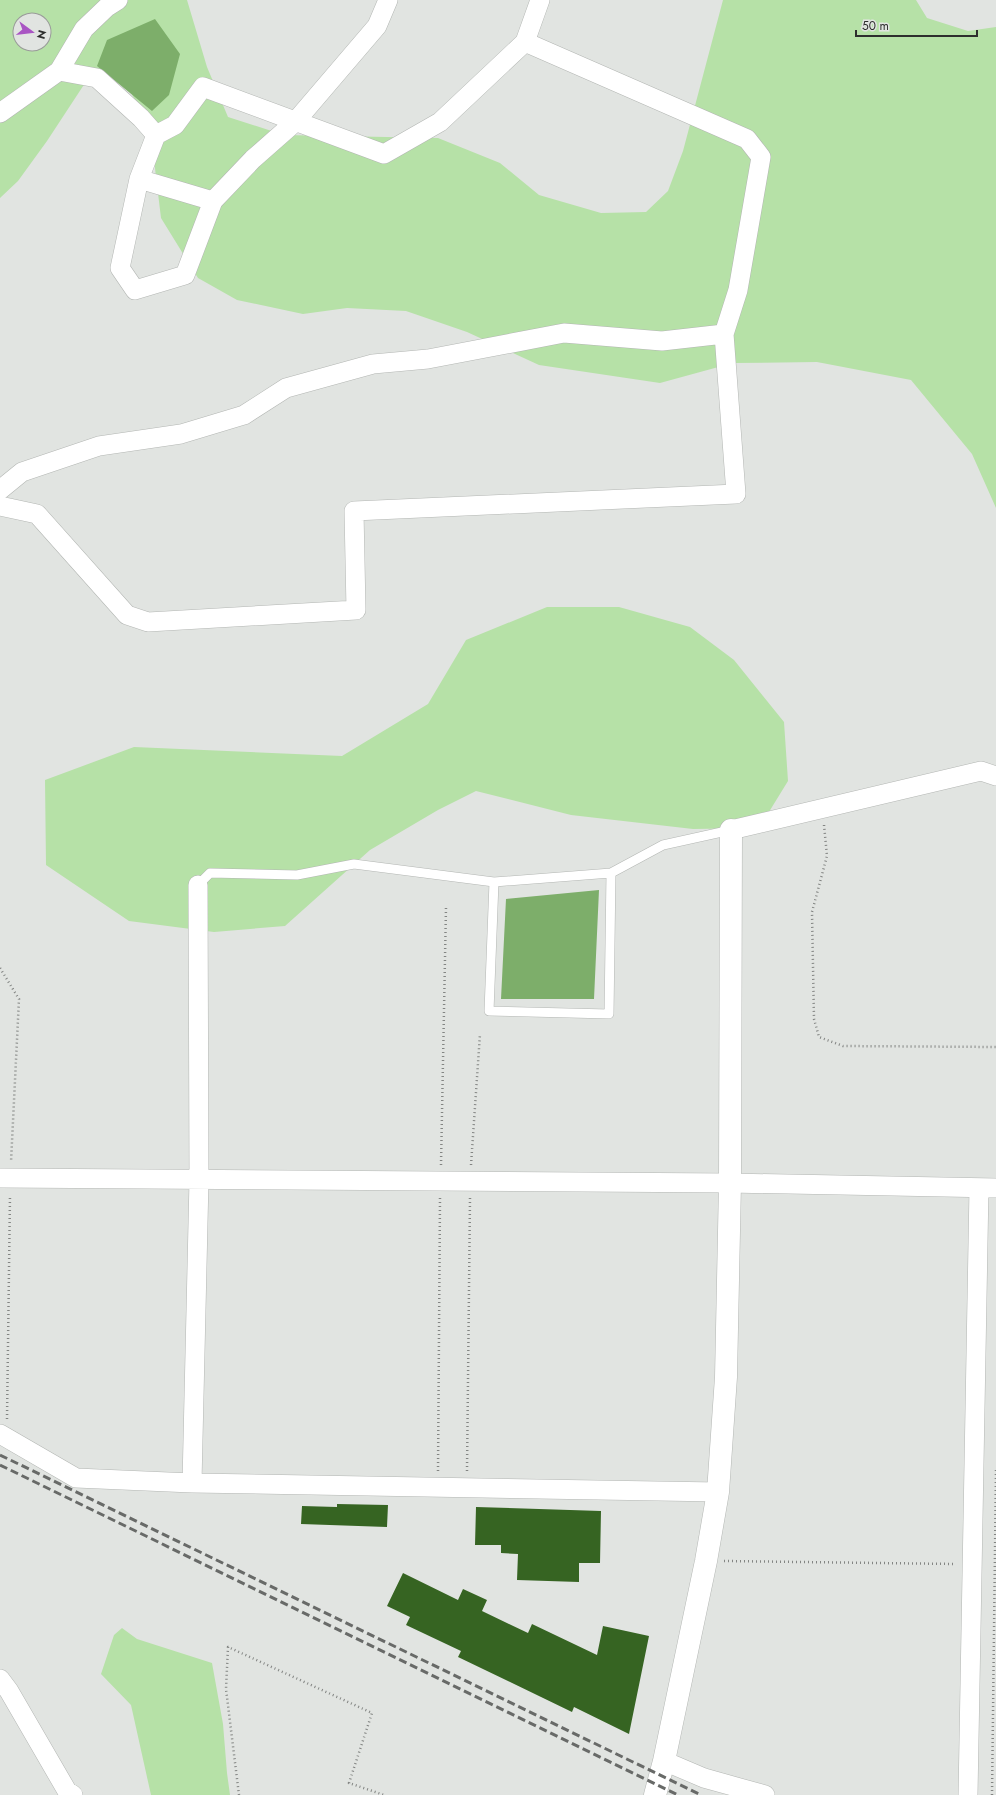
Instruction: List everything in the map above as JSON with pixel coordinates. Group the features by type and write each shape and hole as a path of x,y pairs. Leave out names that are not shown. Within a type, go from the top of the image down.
{"street":[{"path":"0,113 59,71 84,29 107,7 118,0"},
{"path":"388,0 377,26 295,122 253,159 213,201 185,275 135,290 120,268 139,179 156,135 175,125 203,87 295,122 384,154 440,122 525,42 540,0"},
{"path":"0,506 37,514 127,615 148,622 356,610 354,511 736,494 724,334 738,290 761,157 747,139 525,42"},
{"path":"59,71 97,78 141,118 156,135"},
{"path":"139,179 213,201"},
{"path":"0,490 22,472 99,446 181,434 244,415 286,388 373,364 428,359 564,333 662,341 724,334"},
{"path":"654,1795 664,1761 706,1561 718,1492 726,1377 730,1183 731,830 981,771 996,776"},
{"path":"192,1483 199,1180 198,885"},
{"path":"5,1178 730,1183 987,1188 972,1564 968,1795"},
{"path":"2,1429 76,1478 192,1483 718,1492"},
{"path":"0,1679 9,1691 67,1791 73,1795"},
{"path":"664,1761 704,1778 765,1795"}],"lane":[{"path":"198,885 210,873 297,875 354,864 494,882 611,872 663,845 731,830"},
{"path":"494,882 489,1011 610,1014 611,872"}],"path":[{"path":"822,808 827,856 812,912 814,1019 819,1037 843,1046 996,1047"},
{"path":"0,968 19,999 5,1178 8,1417 2,1429"},
{"path":"467,1488 470,1181 480,1034"},
{"path":"992,1795 996,1470"},
{"path":"706,1561 972,1564"},
{"path":"240,1795 226,1690 228,1647 372,1713 350,1784 384,1795"}],"shaded area":[{"path":"0,0 187,0 207,67 228,117 284,135 438,138 500,163 539,195 601,213 646,212 668,191 683,151 723,0 916,0 927,18 968,31 996,27 996,508 972,454 911,380 817,362 733,363 660,383 539,365 467,332 406,311 347,308 303,314 237,300 198,278 161,218 150,127 115,64 89,77 47,141 18,181 0,198"},
{"path":"155,19 180,54 169,95 152,111 97,66 107,40"},
{"path":"547,607 619,607 690,627 734,660 784,722 788,781 759,828 693,829 571,815 476,791 438,810 370,850 285,926 214,932 129,921 46,865 45,780 134,747 342,756 428,704 466,640"},
{"path":"599,890 594,999 501,999 506,899"},
{"path":"122,1628 137,1639 212,1663 223,1724 230,1795 151,1795 131,1705 101,1674 114,1635"}],"building":[{"path":"337,1504 388,1505 387,1527 301,1524 302,1506 337,1507"},
{"path":"476,1507 601,1511 600,1563 579,1563 579,1582 517,1580 518,1554 501,1553 501,1545 475,1545"},
{"path":"403,1573 458,1600 463,1589 487,1600 482,1611 528,1633 532,1624 597,1655 603,1626 649,1636 629,1734 574,1707 572,1712 458,1657 461,1651 406,1625 410,1617 387,1606"}],"railway":[{"path":"0,1455 701,1795"},
{"path":"0,1465 678,1795"}]}
